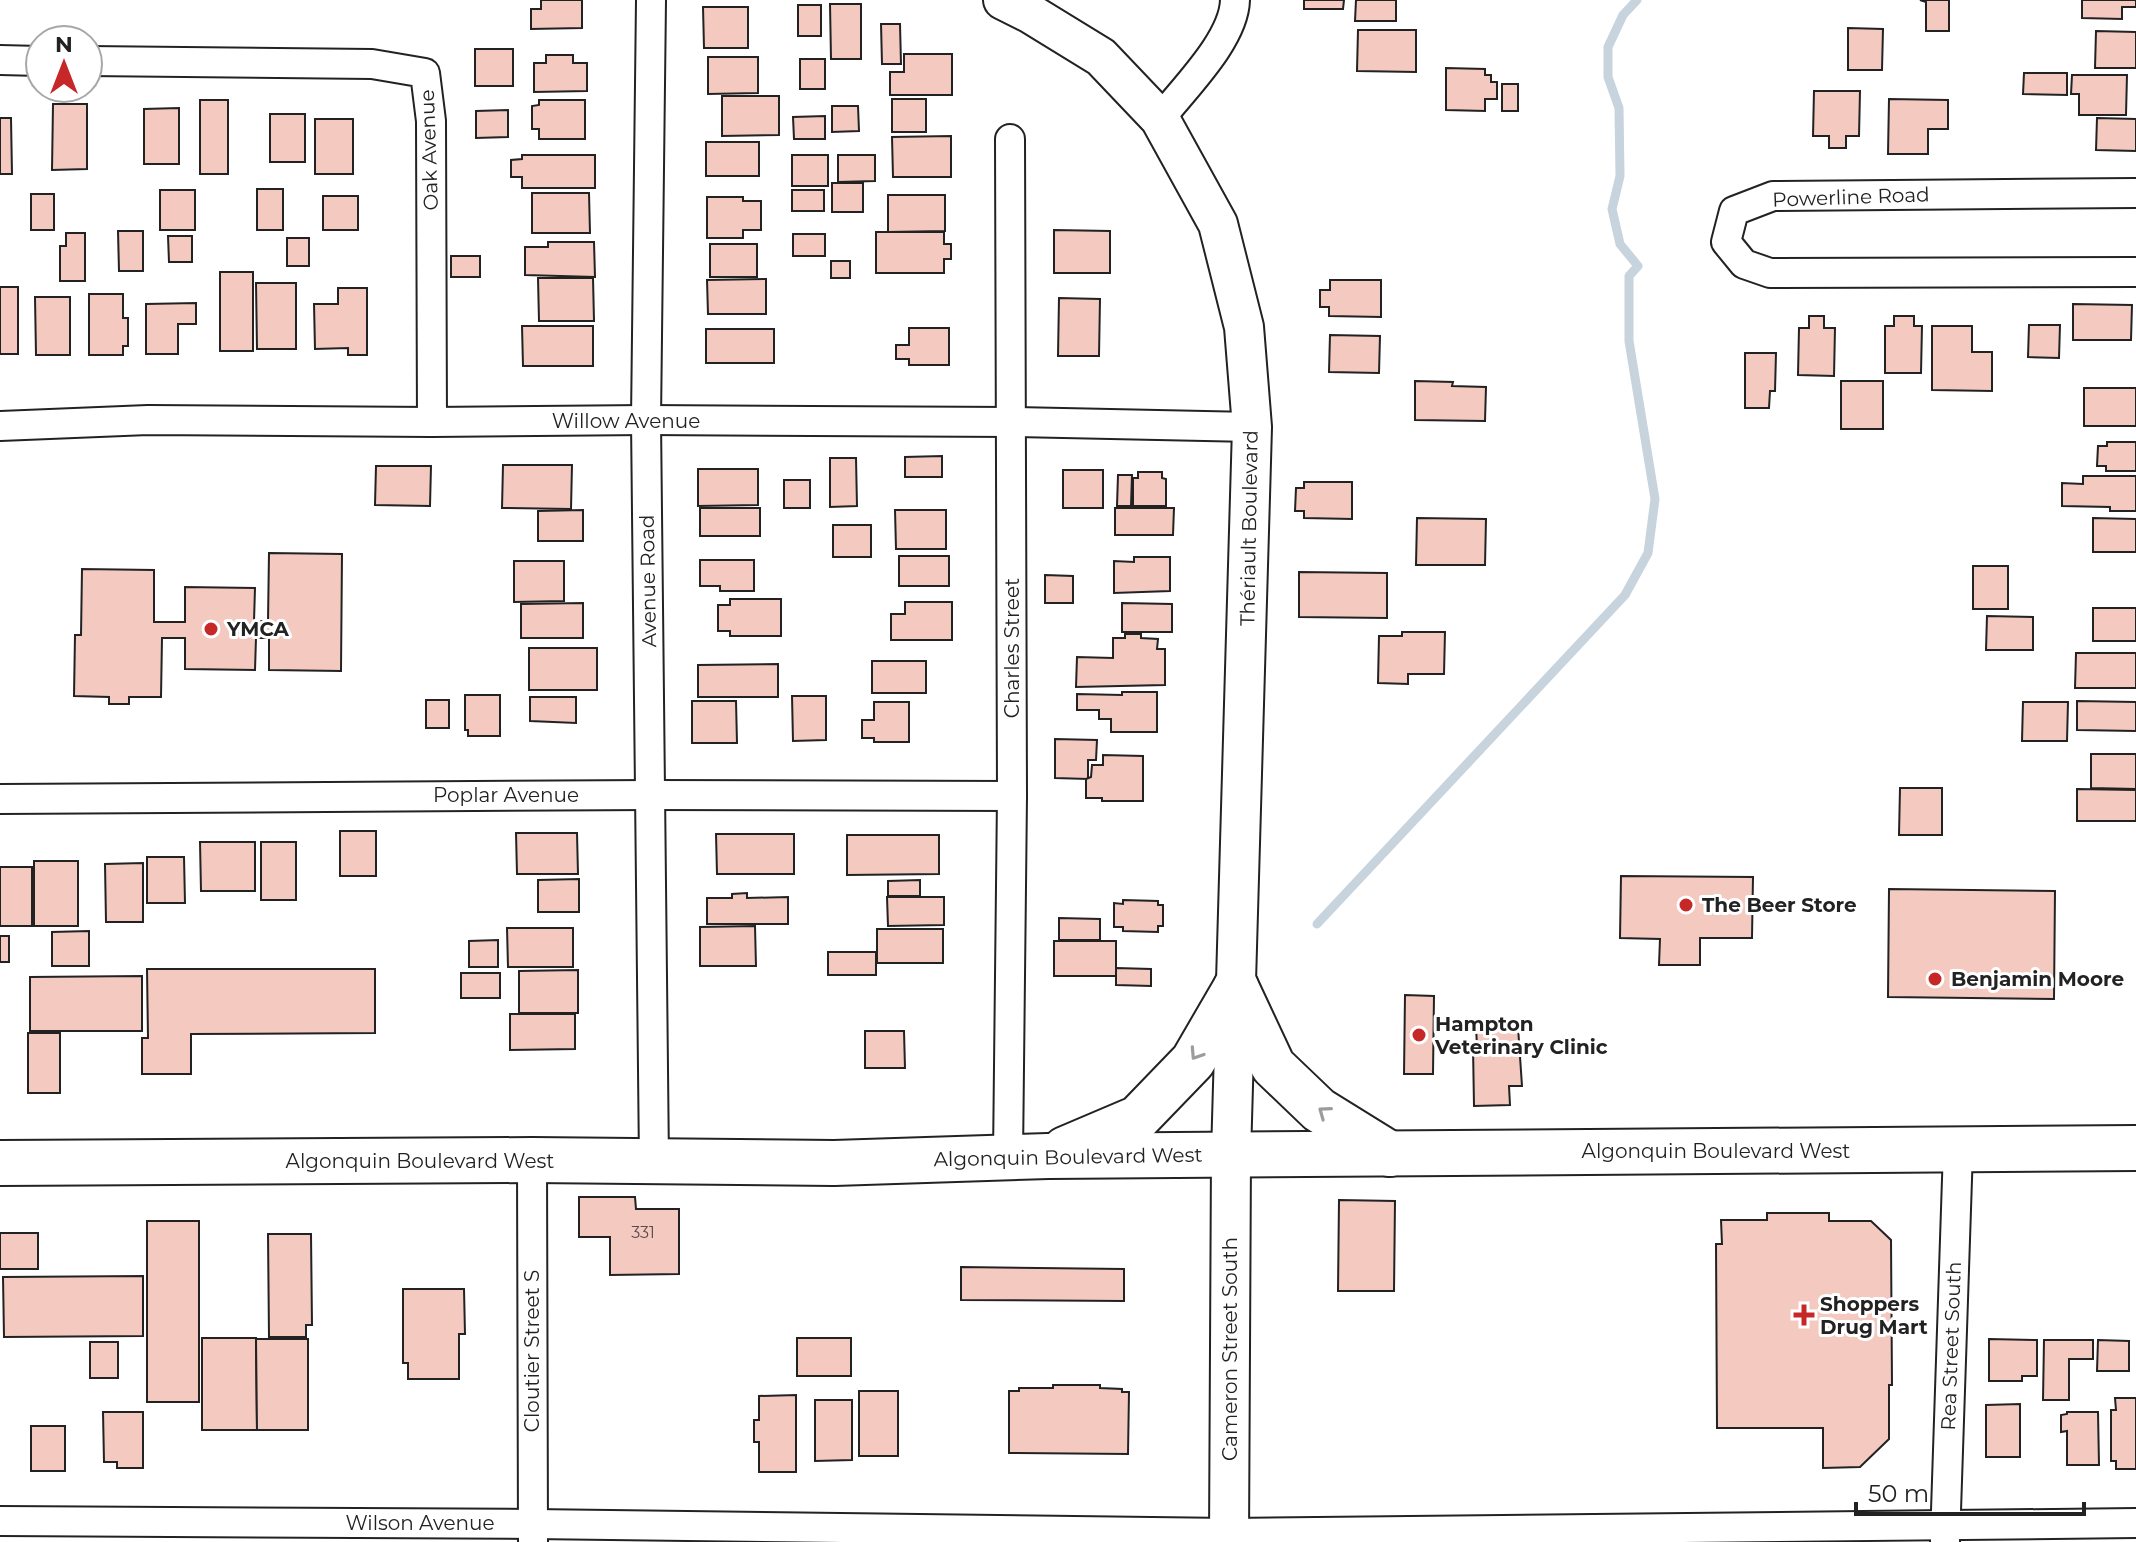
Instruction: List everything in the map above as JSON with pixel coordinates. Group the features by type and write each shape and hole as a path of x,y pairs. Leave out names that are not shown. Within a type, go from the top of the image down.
{"main road":[{"name":"Thériault Boulevard","path":"1003,0 1101,57 1160,119 1218,224 1244,327 1252,427 1231,1155"},
{"path":"1236,987 1273,1066 1319,1110 1390,1154"},
{"path":"1028,1156 1138,1118 1193,1061 1236,987"},
{"name":"Algonquin Boulevard West","path":"0,1163 532,1160 834,1163 1028,1156 2136,1148"},
{"name":"Cameron Street South","path":"1229,1538 1231,1155"}],"street":[{"name":"Avenue Road","path":"651,0 646,420 654,1162"},
{"path":"1160,119 1223,39 1235,10 1235,0"},
{"path":"0,60 24,61"},
{"name":"Oak Avenue","path":"104,61 372,64 425,73 431,121 432,422"},
{"name":"Charles Street","path":"1010,139 1012,796 1028,1156"},
{"name":"Powerline Road","path":"2136,193 1773,196 1734,211 1726,242 1744,264 1770,273 2136,272"},
{"name":"Willow Avenue","path":"0,426 148,420 646,420 1252,427"},
{"name":"Poplar Avenue","path":"0,799 1012,796"},
{"name":"Rea Street South","path":"1945,1533 1958,1149"},
{"name":"Cloutier Street S","path":"532,1160 533,1533"},
{"name":"Wilson Avenue","path":"0,1521 533,1533 1229,1538 1945,1533 2136,1523"}],"building":[{"path":"541,0 582,0 582,28 531,29 531,9 541,9"},
{"path":"1304,0 1344,0 1343,9 1304,9"},
{"path":"1356,0 1396,0 1396,21 1355,21"},
{"path":"1920,0 1949,0 1949,31 1926,31 1926,2"},
{"path":"2082,0 2136,0 2136,7 2122,7 2122,19 2082,18"},
{"path":"830,4 861,4 861,59 831,59"},
{"path":"798,5 821,5 821,36 798,36"},
{"path":"703,7 748,7 748,48 704,48"},
{"path":"881,24 900,24 901,64 882,64"},
{"path":"1848,28 1883,29 1882,70 1848,70"},
{"path":"1358,30 1416,30 1416,72 1357,71"},
{"path":"2096,31 2136,32 2136,68 2095,68"},
{"path":"475,49 513,49 513,86 475,86"},
{"path":"904,54 952,54 952,95 890,95 890,72 904,72"},
{"path":"546,55 573,55 573,63 587,63 587,91 534,92 534,63 546,63"},
{"path":"708,57 758,57 758,93 708,94"},
{"path":"800,59 825,59 825,89 800,89"},
{"path":"1446,68 1485,69 1485,75 1491,75 1491,82 1497,82 1497,99 1485,99 1485,111 1446,110"},
{"path":"2024,73 2067,73 2067,95 2023,94"},
{"path":"2072,75 2127,75 2126,115 2079,115 2079,94 2071,94"},
{"path":"1502,84 1518,84 1518,111 1502,111"},
{"path":"1814,91 1860,91 1859,136 1846,136 1846,148 1829,148 1829,136 1813,136"},
{"path":"722,96 779,96 779,135 722,136"},
{"path":"892,99 926,99 926,132 892,132"},
{"path":"1889,99 1948,100 1948,129 1928,129 1928,154 1888,154"},
{"path":"200,100 228,100 228,174 200,174"},
{"path":"539,100 585,100 585,139 539,139 539,129 532,129 532,106 539,105"},
{"path":"53,104 87,104 87,169 52,170"},
{"path":"832,106 858,106 859,131 832,132"},
{"path":"179,108 179,164 144,164 144,109"},
{"path":"508,110 508,137 476,138 476,111"},
{"path":"270,114 305,114 305,162 270,162"},
{"path":"825,116 825,139 794,139 793,117"},
{"path":"0,118 11,118 12,174 0,174"},
{"path":"2097,118 2136,119 2136,151 2096,150"},
{"path":"315,119 353,119 353,174 315,174"},
{"path":"951,136 951,177 893,177 892,137"},
{"path":"706,142 759,142 759,176 706,176"},
{"path":"522,155 595,155 595,188 522,188 522,177 511,177 511,160 522,159"},
{"path":"792,155 828,155 828,186 792,186"},
{"path":"838,155 875,155 875,181 838,182"},
{"path":"832,183 863,183 863,212 832,212"},
{"path":"257,189 283,189 283,230 257,230"},
{"path":"160,190 195,190 195,230 160,230"},
{"path":"792,190 824,190 824,211 792,211"},
{"path":"532,193 589,193 590,233 532,233"},
{"path":"31,194 54,194 54,230 31,230"},
{"path":"888,195 945,195 945,231 888,232"},
{"path":"323,196 358,196 358,230 323,230"},
{"path":"707,197 743,197 743,201 761,201 761,230 743,230 743,238 707,238"},
{"path":"1054,230 1110,231 1110,273 1054,273"},
{"path":"118,231 143,231 143,271 119,271"},
{"path":"876,232 944,232 944,244 951,244 951,259 944,259 944,273 876,273"},
{"path":"66,233 85,233 85,281 60,281 60,246 66,246"},
{"path":"793,234 825,234 825,256 793,256"},
{"path":"168,236 192,236 192,262 169,262"},
{"path":"287,238 309,238 309,266 287,266"},
{"path":"548,242 594,242 595,277 525,275 525,247 548,247"},
{"path":"710,244 757,244 757,277 710,277"},
{"path":"451,256 480,256 480,277 451,277"},
{"path":"831,261 850,261 850,278 831,278"},
{"path":"220,272 253,272 253,351 220,351"},
{"path":"538,278 593,278 594,321 539,321"},
{"path":"766,279 766,314 708,314 707,280"},
{"path":"1330,280 1381,280 1381,317 1329,316 1329,307 1320,307 1320,290 1330,290"},
{"path":"256,283 296,283 296,349 257,349"},
{"path":"0,287 18,287 18,354 0,354"},
{"path":"338,288 367,288 367,355 348,355 348,348 315,349 314,304 338,304"},
{"path":"89,294 123,294 123,318 128,318 128,346 123,346 123,355 89,355"},
{"path":"35,297 70,297 70,355 36,355"},
{"path":"1059,298 1100,299 1099,356 1058,356"},
{"path":"196,303 196,324 178,324 178,354 146,354 146,304"},
{"path":"2073,304 2132,305 2131,340 2073,340"},
{"path":"1809,316 1824,316 1824,328 1835,328 1834,376 1798,375 1799,328 1809,328"},
{"path":"1894,316 1914,316 1914,326 1922,326 1921,373 1885,373 1885,326 1894,326"},
{"path":"2029,325 2060,325 2059,358 2028,357"},
{"path":"522,326 593,326 593,366 523,366"},
{"path":"1932,326 1972,326 1972,352 1992,352 1992,391 1932,390"},
{"path":"909,328 949,328 949,365 909,365 909,359 896,359 896,345 909,345"},
{"path":"706,329 774,329 774,363 706,363"},
{"path":"1330,335 1380,336 1379,373 1329,372"},
{"path":"1745,353 1776,353 1775,391 1770,391 1769,408 1745,408"},
{"path":"1415,381 1486,387 1485,421 1415,420"},
{"path":"1841,381 1883,381 1883,429 1841,429"},
{"path":"2084,388 2136,388 2136,426 2084,426"},
{"path":"2107,442 2136,442 2136,471 2106,471 2106,466 2097,466 2098,446 2107,446"},
{"path":"942,456 942,477 905,477 905,457"},
{"path":"830,458 856,458 857,506 830,507"},
{"path":"503,465 572,465 571,509 502,508"},
{"path":"376,466 431,466 430,506 375,505"},
{"path":"698,469 758,469 758,505 698,506"},
{"path":"1063,470 1103,470 1103,508 1063,508"},
{"path":"1138,472 1162,472 1162,478 1166,479 1166,506 1133,506 1133,478 1138,478"},
{"path":"1118,475 1132,475 1131,506 1117,506"},
{"path":"2083,476 2136,476 2136,511 2062,506 2062,483 2083,484"},
{"path":"784,480 810,480 810,508 784,508"},
{"path":"1304,482 1352,482 1352,519 1304,518 1304,511 1295,511 1296,488 1304,488"},
{"path":"700,508 760,508 760,536 700,536"},
{"path":"1115,508 1174,508 1173,535 1115,535"},
{"path":"583,510 583,541 538,541 538,511"},
{"path":"895,510 946,510 946,549 896,549"},
{"path":"1417,518 1486,519 1485,565 1416,565"},
{"path":"2093,518 2136,519 2136,552 2093,552"},
{"path":"833,525 871,525 871,557 833,557"},
{"name":"YMCA","path":"269,553 342,554 341,671 269,670 269,638 256,638 255,670 185,669 185,638 162,638 161,697 129,697 129,704 109,704 109,697 74,696 75,635 81,635 82,569 154,570 154,622 185,622 185,587 255,588 254,621 268,621"},
{"path":"899,556 949,556 949,586 899,586"},
{"path":"1134,557 1170,557 1170,591 1114,593 1114,561 1134,562"},
{"path":"700,560 754,560 754,591 720,591 720,586 700,586"},
{"path":"514,561 564,561 564,601 514,602"},
{"path":"1973,566 2008,566 2008,609 1973,609"},
{"path":"1299,572 1387,573 1387,618 1299,617"},
{"path":"1045,575 1073,576 1073,603 1045,603"},
{"path":"730,599 781,599 781,636 730,636 730,631 718,631 718,605 730,605"},
{"path":"905,602 952,602 952,640 891,640 891,614 905,614"},
{"path":"583,603 583,638 521,638 521,604"},
{"path":"1122,603 1172,604 1172,632 1122,632"},
{"path":"2093,608 2136,608 2136,641 2093,641"},
{"path":"1987,616 2033,617 2033,650 1986,650"},
{"path":"1402,632 1445,632 1444,674 1408,674 1408,684 1378,683 1379,636 1402,636"},
{"path":"1125,634 1158,639 1157,649 1165,649 1165,685 1076,687 1077,657 1113,658 1113,638 1125,638"},
{"path":"529,648 597,648 597,690 529,690"},
{"path":"2076,653 2136,653 2136,688 2075,688"},
{"path":"872,661 926,661 926,693 872,693"},
{"path":"778,664 778,697 698,697 698,665"},
{"path":"1122,692 1157,692 1157,732 1111,732 1111,719 1099,719 1099,710 1077,710 1077,694 1122,695"},
{"path":"465,695 500,695 500,736 468,736 468,730 465,730"},
{"path":"792,696 826,696 826,740 793,741"},
{"path":"530,697 576,697 576,723 530,721"},
{"path":"426,700 449,700 449,728 426,728"},
{"path":"692,701 736,701 737,743 692,743"},
{"path":"2077,701 2136,702 2136,731 2077,730"},
{"path":"874,702 909,702 909,742 874,742 874,738 862,738 862,720 874,720"},
{"path":"2023,702 2068,702 2067,741 2022,741"},
{"path":"1055,739 1097,740 1096,760 1088,760 1088,779 1055,778"},
{"path":"2091,754 2136,754 2136,789 2091,788"},
{"path":"1103,755 1143,756 1143,801 1086,798 1086,779 1091,777 1092,765 1103,765"},
{"path":"1900,788 1942,788 1942,835 1899,835"},
{"path":"2077,789 2136,790 2136,821 2077,821"},
{"path":"340,831 376,831 376,876 340,876"},
{"path":"516,833 577,833 578,874 517,874"},
{"path":"716,834 794,834 794,874 717,874"},
{"path":"847,835 939,835 939,874 847,875"},
{"path":"200,842 255,842 255,891 201,891"},
{"path":"261,842 296,842 296,900 261,900"},
{"path":"147,857 184,857 185,903 147,903"},
{"path":"34,861 78,861 78,926 34,926"},
{"path":"143,863 143,922 106,922 105,864"},
{"path":"0,867 32,867 32,926 0,926"},
{"name":"The Beer Store","path":"1621,876 1753,877 1752,938 1700,938 1700,965 1659,965 1660,939 1620,938"},
{"path":"579,879 579,912 538,912 538,880"},
{"path":"920,880 920,896 888,896 888,881"},
{"path":"1889,889 2055,891 2054,999 1888,997"},
{"path":"747,893 747,898 788,897 788,924 707,924 707,898 732,898 732,894"},
{"path":"887,897 944,897 944,925 888,926"},
{"path":"1123,900 1158,901 1158,905 1163,905 1163,926 1158,926 1158,932 1123,931 1123,927 1114,927 1114,903 1123,904"},
{"path":"1059,918 1100,919 1100,940 1059,940"},
{"path":"755,926 756,966 700,966 700,927"},
{"path":"507,928 573,928 573,967 508,967"},
{"path":"877,929 943,929 943,963 877,963"},
{"path":"89,931 89,966 52,966 52,932"},
{"path":"0,936 9,936 9,962 0,962"},
{"path":"498,940 498,967 469,967 469,941"},
{"path":"1054,941 1116,941 1116,976 1054,976"},
{"path":"828,952 876,952 876,975 828,975"},
{"path":"1116,968 1151,969 1151,986 1116,985"},
{"path":"147,969 375,969 375,1033 191,1034 191,1074 142,1074 142,1038 148,1038"},
{"path":"578,970 578,1013 519,1013 519,971"},
{"path":"461,973 500,973 500,998 461,998"},
{"path":"142,976 142,1031 30,1031 30,977"},
{"name":"Hampton Veterinary Clinic","path":"1405,995 1434,996 1433,1074 1404,1074"},
{"path":"510,1014 575,1014 575,1049 510,1050"},
{"path":"1476,1027 1518,1027 1522,1086 1509,1086 1510,1105 1474,1106 1473,1047 1477,1046"},
{"path":"865,1031 904,1031 905,1068 865,1068"},
{"path":"28,1033 60,1033 60,1093 28,1093"},
{"path":"579,1197 635,1197 636,1209 679,1209 679,1274 610,1275 610,1237 579,1237"},
{"path":"1339,1200 1395,1201 1394,1291 1338,1291"},
{"name":"Shoppers Drug Mart","path":"1767,1213 1829,1213 1829,1221 1871,1221 1891,1240 1892,1385 1889,1385 1889,1439 1860,1467 1823,1468 1823,1428 1717,1428 1716,1244 1722,1244 1721,1220 1767,1220"},
{"path":"147,1221 199,1221 199,1402 147,1402"},
{"path":"0,1233 38,1233 38,1269 0,1269"},
{"path":"268,1234 311,1234 312,1325 306,1325 306,1337 269,1337"},
{"path":"961,1267 1124,1269 1124,1301 961,1300"},
{"path":"143,1276 143,1336 4,1337 3,1277"},
{"path":"403,1289 464,1289 465,1334 459,1334 459,1379 408,1379 408,1363 403,1363"},
{"path":"202,1338 256,1338 257,1430 202,1430"},
{"path":"797,1338 851,1338 851,1376 797,1376"},
{"path":"256,1339 308,1339 308,1430 257,1430"},
{"path":"1989,1339 2037,1340 2037,1376 2022,1376 2022,1381 1989,1381"},
{"path":"2044,1340 2093,1340 2093,1359 2069,1359 2069,1400 2043,1400"},
{"path":"2098,1340 2129,1341 2129,1371 2097,1371"},
{"path":"90,1342 118,1342 118,1378 90,1378"},
{"path":"1053,1385 1100,1385 1100,1388 1129,1392 1128,1454 1009,1453 1009,1391 1053,1388"},
{"path":"859,1391 898,1391 898,1456 859,1456"},
{"path":"796,1395 796,1472 759,1472 759,1442 754,1442 754,1420 759,1420 759,1396"},
{"path":"2115,1398 2136,1398 2136,1469 2116,1469 2116,1461 2111,1461 2111,1410 2116,1410"},
{"path":"815,1400 852,1400 852,1460 815,1461"},
{"path":"2020,1404 2020,1457 1986,1457 1986,1405"},
{"path":"103,1412 143,1412 143,1468 117,1468 117,1462 104,1462"},
{"path":"2067,1412 2098,1412 2099,1465 2067,1465 2067,1431 2061,1432 2061,1415"},
{"path":"31,1426 65,1426 65,1471 31,1471"}],"waterway":[{"path":"1317,924 1625,595 1648,553 1655,499 1629,341 1629,276 1638,266 1620,244 1612,209 1620,176 1619,108 1608,77 1608,47 1623,15 1637,0"}],"place":[{"name":"YMCA","path":"211,629"},
{"name":"The Beer Store","path":"1686,905"},
{"name":"Benjamin Moore","path":"1935,979"},
{"name":"Hampton Veterinary Clinic","path":"1419,1035"},
{"name":"Shoppers Drug Mart","path":"1804,1315"}]}
